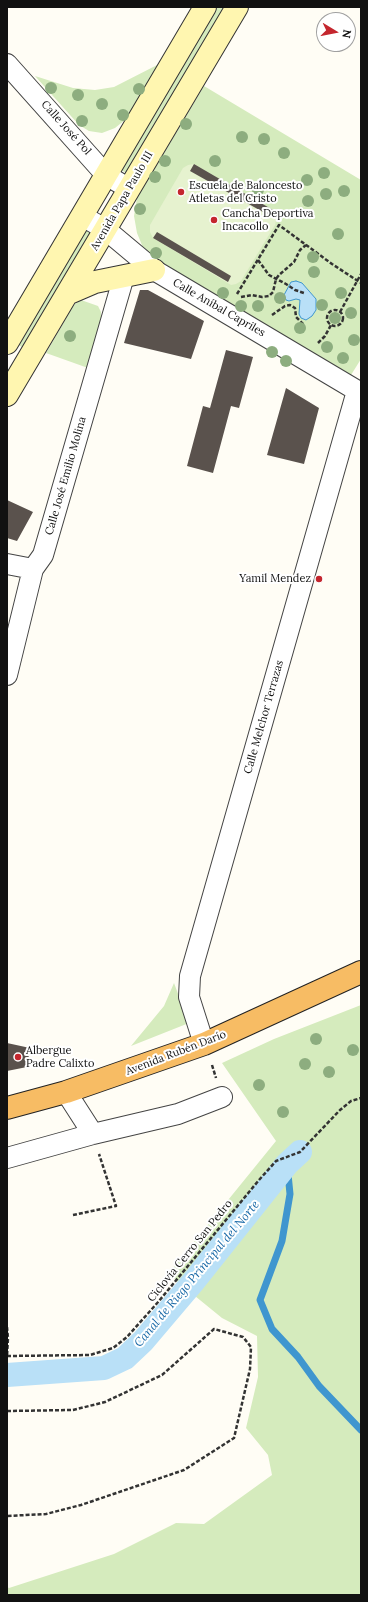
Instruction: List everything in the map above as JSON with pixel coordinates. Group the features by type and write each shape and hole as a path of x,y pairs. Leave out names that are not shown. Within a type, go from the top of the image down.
{"highway":[{"name":"Avenida Rubén Darío","path":"7,1108 66,1092 204,1044 361,972"}],"main road":[{"path":"7,343 205,7"},
{"name":"Avenida Papa Paulo III","path":"7,395 16,361 68,294 128,188 190,88 237,7"},
{"path":"68,294 95,282 154,270"}],"street":[{"name":"Calle José Pol","path":"7,64 106,174 128,188"},
{"name":"Calle Aníbal Capriles","path":"82,216 105,230 154,270 359,392"},
{"name":"Calle José Emilio Molina","path":"7,675 32,569 43,555 124,276"},
{"name":"Calle Melchor Terrazas","path":"204,1044 189,997 190,976 359,392"},
{"path":"7,564 32,569"},
{"path":"66,1092 93,1134"},
{"path":"7,1158 93,1134 178,1114 222,1097"}],"path":[{"path":"306,245 300,250 294,262 283,270 276,279 273,292 269,296 262,297 252,295 234,298 279,225 332,264 361,283"},
{"path":"258,260 269,275 295,290 304,293"},
{"path":"340,312 361,274"},
{"path":"268,318 285,306 290,305 295,308 296,317 304,325 297,336"},
{"path":"333,311 340,312 343,318 341,323 338,326 331,325 327,320 329,313 333,311"},
{"path":"315,347 325,336 331,325"},
{"path":"204,1044 222,1097"},
{"name":"Ciclovía Cerro San Pedro","path":"7,1356 90,1355 113,1348 127,1338 160,1301 276,1160 300,1152 340,1110 351,1101 361,1098"},
{"path":"73,1215 116,1206 93,1134"},
{"path":"7,1327 7,1356"},
{"path":"7,1411 73,1410 105,1402 162,1375 214,1329 243,1337 251,1347 250,1369 234,1438 184,1470 81,1505 46,1514 7,1516"}],"green space":[{"path":"215,7 224,7 126,173 120,169"},
{"path":"161,63 125,120 115,128 102,133 89,131 79,125 35,76 73,88 95,90 114,87"},
{"path":"204,86 361,180 361,359 351,375 154,259 144,250 137,233 134,216 137,198"},
{"name":"Cancha Deportiva Incacollo","path":"194,164 273,210 277,216 275,225 241,281 236,284 231,285 153,238 150,232 150,225 183,168"},
{"path":"85,225 92,229 23,348 16,343"},
{"path":"81,300 98,306 101,312 101,322 88,368 46,353 72,308"},
{"path":"174,983 189,1023 131,1046 164,1006"},
{"path":"361,1005 361,1595 7,1595 7,1587 9,1588 114,1554 176,1523 204,1524 272,1475 268,1455 246,1428 258,1377 257,1336 222,1318 168,1274 276,1141 222,1063 274,1039"}],"water":[{"path":"296,281 302,283 316,299 316,310 312,316 306,320 301,318 299,314 300,300 296,299 289,301 286,300 284,295 291,282"}],"building":[{"path":"194,164 273,210 270,216 190,171"},
{"path":"157,232 231,276 228,282 153,238"},
{"path":"140,290 148,290 204,321 191,359 124,343"},
{"path":"226,350 253,357 239,408 231,406 213,473 187,466 203,406 210,408"},
{"path":"286,388 319,408 304,464 267,455"},
{"path":"7,500 33,512 17,541 7,538"},
{"name":"Albergue Padre Calixto","path":"7,1043 30,1048 27,1067 7,1071"}],"waterway":[{"name":"Canal de Riego Principal del Norte","path":"7,1375 104,1368 125,1358 143,1341 193,1282 287,1164 300,1152"},
{"path":"287,1164 290,1194 282,1241 260,1300 272,1329 298,1357 319,1386 361,1430"}],"place":[{"name":"Escuela de Baloncesto Atletas del Cristo","path":"181,192"},
{"name":"Cancha Deportiva Incacollo","path":"214,220"},
{"name":"Yamil Mendez","path":"319,579"},
{"name":"Albergue Padre Calixto","path":"18,1057"}]}
